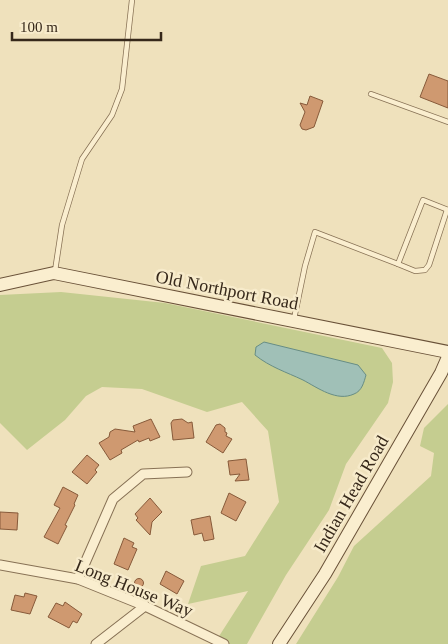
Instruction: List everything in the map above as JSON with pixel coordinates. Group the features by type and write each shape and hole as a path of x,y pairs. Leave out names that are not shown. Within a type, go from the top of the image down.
{"main road":[{"name":"Old Northport Road","path":"0,285 54,273 448,352"},
{"name":"Indian Head Road","path":"279,644 325,574 441,373 448,357"}],"street":[{"path":"78,579 113,499 144,474 187,472"},
{"name":"Long House Way","path":"0,565 78,579 145,606 224,644"},
{"path":"96,644 145,606"}],"lane":[{"path":"54,273 62,225 82,159 112,115 122,89 132,0"},
{"path":"371,94 448,122"},
{"path":"294,322 305,266 316,232 415,272 425,270 429,265 448,210 423,200 398,264"}],"green space":[{"path":"61,292 165,303 382,348 392,363 393,382 388,403 346,464 329,510 286,575 247,644 214,644 248,591 188,604 201,566 245,556 279,502 268,431 242,402 207,412 142,389 102,387 86,396 65,420 27,450 0,423 0,295"},
{"path":"448,404 448,644 296,644 338,577 354,546 431,476 434,453 420,446 424,428"}],"water":[{"path":"264,342 358,365 366,375 361,389 357,393 348,396 334,395 321,390 272,366 255,355 256,347"}],"building":[{"path":"429,74 448,81 448,108 420,97"},
{"path":"310,96 323,101 314,127 306,130 302,129 300,125 305,112 300,103 307,105"},
{"path":"151,419 160,437 150,441 149,438 139,442 138,440 121,450 122,453 110,460 99,443 109,437 110,432 115,429 135,432 133,426"},
{"path":"182,419 188,423 192,422 194,438 173,440 171,423 173,420"},
{"path":"220,424 225,428 226,436 232,439 223,453 206,442 216,425"},
{"path":"87,455 99,465 95,470 97,472 87,484 72,472"},
{"path":"246,459 249,480 235,481 240,474 230,475 228,461"},
{"path":"63,487 78,495 65,525 67,526 58,544 44,537 60,508 54,505"},
{"path":"229,493 246,502 236,521 221,513"},
{"path":"150,498 162,512 152,522 150,535 136,520 138,518 135,514"},
{"path":"0,512 18,513 17,530 0,529"},
{"path":"210,516 214,539 204,541 202,533 194,535 191,520"},
{"path":"124,538 134,543 132,547 137,549 128,570 114,564"},
{"path":"166,571 184,581 177,594 160,584"},
{"path":"139,578 144,583 139,588 134,583"},
{"path":"25,593 37,596 30,614 11,610 15,595 24,597"},
{"path":"65,602 82,614 77,623 73,621 69,628 48,617 56,603 63,606"}]}
